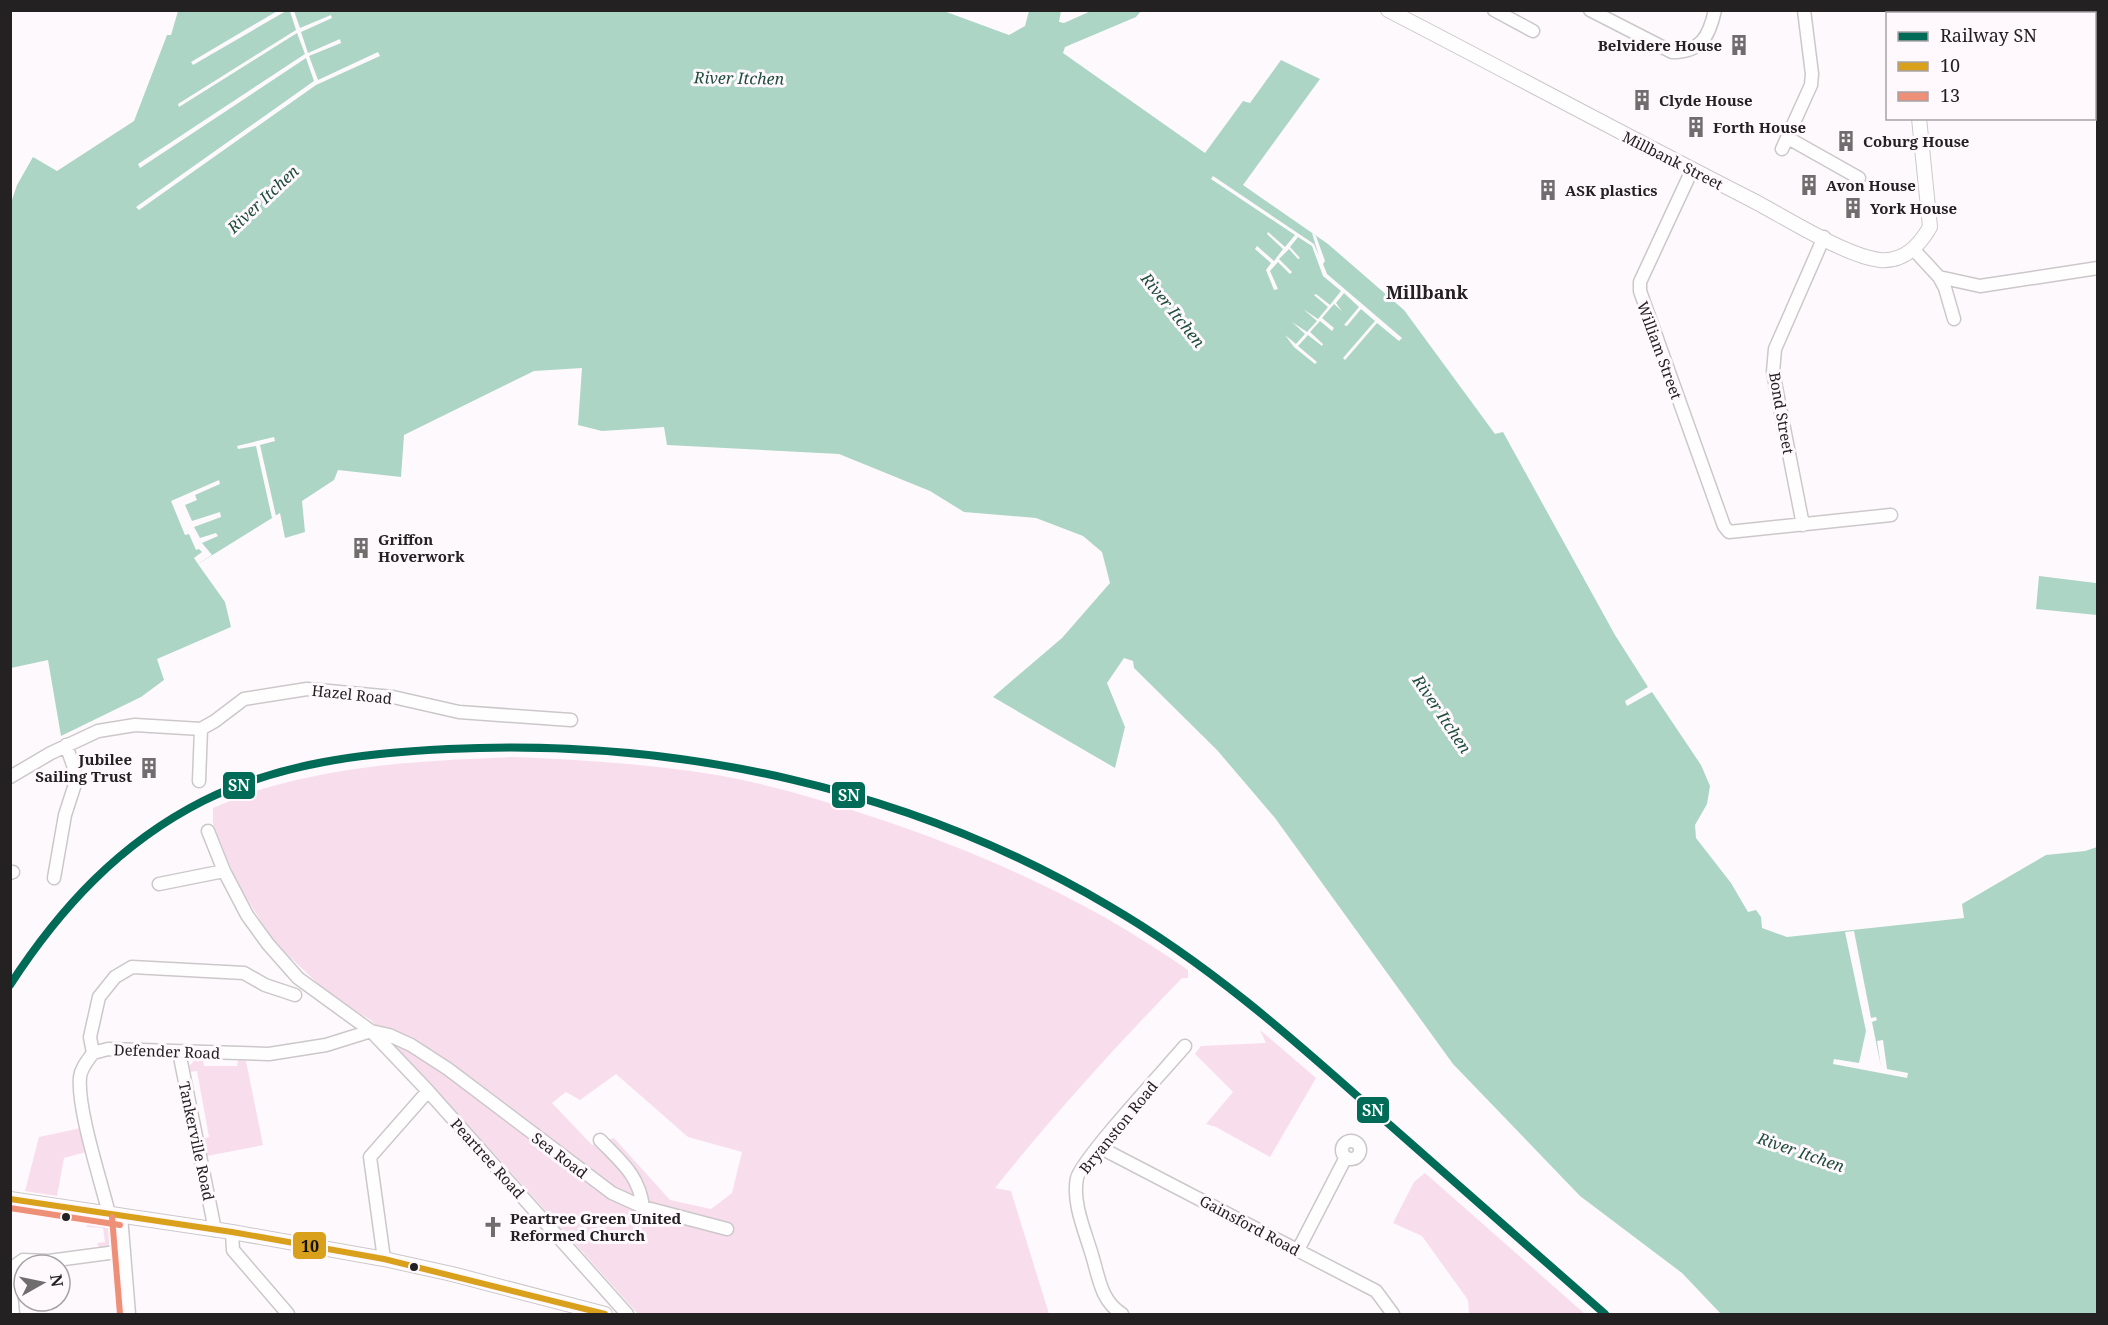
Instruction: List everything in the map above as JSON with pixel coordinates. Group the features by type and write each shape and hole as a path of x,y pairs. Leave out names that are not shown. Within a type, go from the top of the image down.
{"street":[{"name":"Millbank Street","path":"1388,10 1405,15 1692,170 1824,237 1872,258 1882,260 1894,259 1914,250"},
{"path":"1494,10 1533,31"},
{"path":"1590,10 1672,52 1686,52 1703,42 1715,10"},
{"path":"1804,10 1812,74 1811,85 1785,143 1859,178"},
{"path":"1919,120 1930,227 1914,250 1945,288 1954,319"},
{"name":"William Street","path":"1692,170 1640,282 1640,291 1724,526 1729,532 1803,525"},
{"name":"Bond Street","path":"1803,525 1773,372 1775,349 1824,237"},
{"path":"1938,277 1980,286 2097,268"},
{"path":"1803,525 1891,515"},
{"name":"Hazel Road","path":"201,729 244,699 308,689 393,697 459,712 571,720"},
{"path":"10,777 66,745 98,731 124,726 201,729 199,781"},
{"path":"54,878 65,815 75,784 74,768 66,745"},
{"name":"Sea Road","path":"208,831 224,871 247,915 291,970 371,1031 388,1035 411,1045 448,1068 612,1193 643,1207 727,1229"},
{"path":"159,884 224,871"},
{"path":"93,1053 90,1037 99,997 114,977 132,967 244,973 277,984 295,995"},
{"name":"Defender Road","path":"129,1314 123,1251 115,1215 86,1124 80,1084 82,1068 93,1053 108,1048 269,1054 333,1044 371,1031"},
{"name":"Peartree Road","path":"371,1031 428,1091 627,1314"},
{"path":"397,1060 411,1045"},
{"name":"Bryanston Road","path":"1122,1314 1113,1309 1104,1296 1076,1191 1080,1170 1185,1046"},
{"name":"Tankerville Road","path":"178,1052 215,1230"},
{"path":"384,1259 370,1157 428,1091"},
{"path":"600,1140 632,1174 640,1188 643,1207"},
{"name":"Gainsford Road","path":"1099,1147 1376,1291 1393,1314"},
{"path":"1298,1250 1346,1157"},
{"path":"10,1199 232,1232 384,1259 452,1274 597,1313"},
{"path":"232,1232 233,1250 288,1314"},
{"path":"13,1314 10,1281 16,1266 23,1260 49,1261 123,1251"}],"shaded area":[{"path":"514,757 616,763 717,775 779,789 859,812 920,833 1039,883 1115,923 1188,970 1188,978 1182,978 1110,1054 995,1188 1011,1191 1049,1314 638,1314 372,1021 328,993 274,942 237,883 213,824 213,808 258,790 303,779 392,764","holes":["616,1074 688,1137 742,1152 732,1193 711,1209 670,1200 614,1138 592,1145 552,1103 566,1092 580,1100"]},
{"path":"1260,1030 1316,1078 1270,1157 1216,1127 1206,1124 1233,1092 1195,1054 1201,1046 1266,1043"},
{"path":"238,1060 246,1061 263,1145 207,1156 202,1139 209,1137 197,1071 189,1072 188,1067 194,1061 203,1061 204,1066 237,1066"},
{"path":"81,1128 86,1152 64,1158 57,1196 25,1191 39,1137"},
{"path":"1425,1173 1585,1314 1469,1314 1468,1300 1422,1236 1393,1223 1414,1182"},
{"path":"86,1222 109,1228 111,1246 99,1248 97,1243 105,1242 103,1228 87,1227"}],"water":[{"name":"River Itchen","path":"941,10 1009,35 1025,26 1029,11 1061,11 1059,22 1064,23 1091,11 1141,11 1136,17 1065,47 1063,53 1205,153 1243,101 1250,103 1281,60 1320,79 1243,185 1328,244 1404,310 1495,434 1503,432 1615,635 1648,687 1625,701 1627,706 1652,692 1701,765 1710,786 1707,804 1695,825 1696,838 1731,883 1748,912 1756,910 1761,917 1762,928 1787,937 1964,918 1962,904 2046,855 2085,851 2097,847 2097,1314 1721,1314 1682,1273 1580,1196 1453,1064 1275,818 1217,750 1134,668 1133,661 1124,658 1107,683 1125,727 1115,768 993,697 1062,638 1110,583 1102,552 1083,536 1036,518 964,512 930,491 839,454 667,445 664,427 602,431 578,425 582,368 534,371 404,435 401,477 338,470 334,480 302,501 305,532 285,538 280,513 198,564 225,602 231,627 157,659 164,680 141,697 61,736 48,660 11,668 10,206 17,185 33,157 57,171 134,121 167,35 171,35 178,11"},
{"path":"2039,576 2096,583 2097,577 2097,615 2036,609"}],"pier":[{"path":"279,10 286,11 193,65 191,62"},
{"path":"290,11 294,11 300,28 331,15 332,18 301,32 308,53 340,39 341,43 309,56 318,80 378,52 380,56 316,85 139,210 136,207 314,81 306,58 140,168 138,164 305,54 297,33 179,107 178,104 296,30"},
{"path":"1213,176 1314,244 1319,256 1312,233 1316,236 1327,274 1402,338 1399,341 1377,323 1345,360 1343,358 1375,321 1361,309 1347,326 1344,325 1359,307 1344,293 1336,303 1342,311 1334,304 1322,318 1334,328 1332,331 1320,321 1310,332 1323,344 1322,346 1308,335 1298,346 1317,362 1315,364 1294,347 1285,335 1296,344 1305,334 1292,322 1307,332 1317,321 1303,309 1318,319 1328,307 1314,295 1316,294 1330,305 1341,291 1323,276 1312,246 1298,237 1290,247 1300,258 1298,259 1289,249 1279,259 1292,272 1290,274 1278,262 1270,271 1278,289 1274,290 1266,270 1271,263 1255,249 1257,246 1274,261 1283,249 1267,234 1268,232 1285,247 1295,235 1211,179"},
{"path":"274,437 275,441 260,445 276,516 272,518 256,446 238,449 237,446"},
{"path":"219,480 220,484 195,495 197,500 185,505 192,521 220,512 221,517 194,527 200,538 216,533 218,536 202,543 212,555 198,564 194,558 202,552 199,549 196,550 189,534 185,535 171,501"},
{"path":"1854,931 1871,1018 1876,1017 1877,1020 1872,1022 1881,1067 1877,1041 1883,1040 1887,1069 1908,1073 1907,1078 1833,1064 1834,1059 1859,1063 1866,1031 1845,932"}],"rail line":[{"name":"SN","path":"10,985 71,904 119,857 145,837 203,801 262,777 292,769 385,753 448,749 534,748 620,752 706,763 790,779 873,802 954,830 1033,865 1145,928 1214,976 1279,1028 1605,1314"}],"transit line":[{"name":"10","path":"10,1199 232,1232 384,1259 605,1314"},
{"name":"13","path":"10,1208 120,1225"},
{"name":"13","path":"112,1217 120,1314"}],"place":[{"name":"Belvidere House","path":"1739,45"},
{"name":"Clyde House","path":"1642,100"},
{"name":"Forth House","path":"1696,127"},
{"name":"Coburg House","path":"1846,141"},
{"name":"Avon House","path":"1809,185"},
{"name":"ASK plastics","path":"1548,190"},
{"name":"York House","path":"1853,208"},
{"name":"Griffon Hoverwork","path":"361,548"},
{"name":"Jubilee Sailing Trust","path":"149,768"},
{"name":"Peartree Green United Reformed Church","path":"493,1227"}],"district":[{"name":"Millbank","path":"1427,292"}]}
